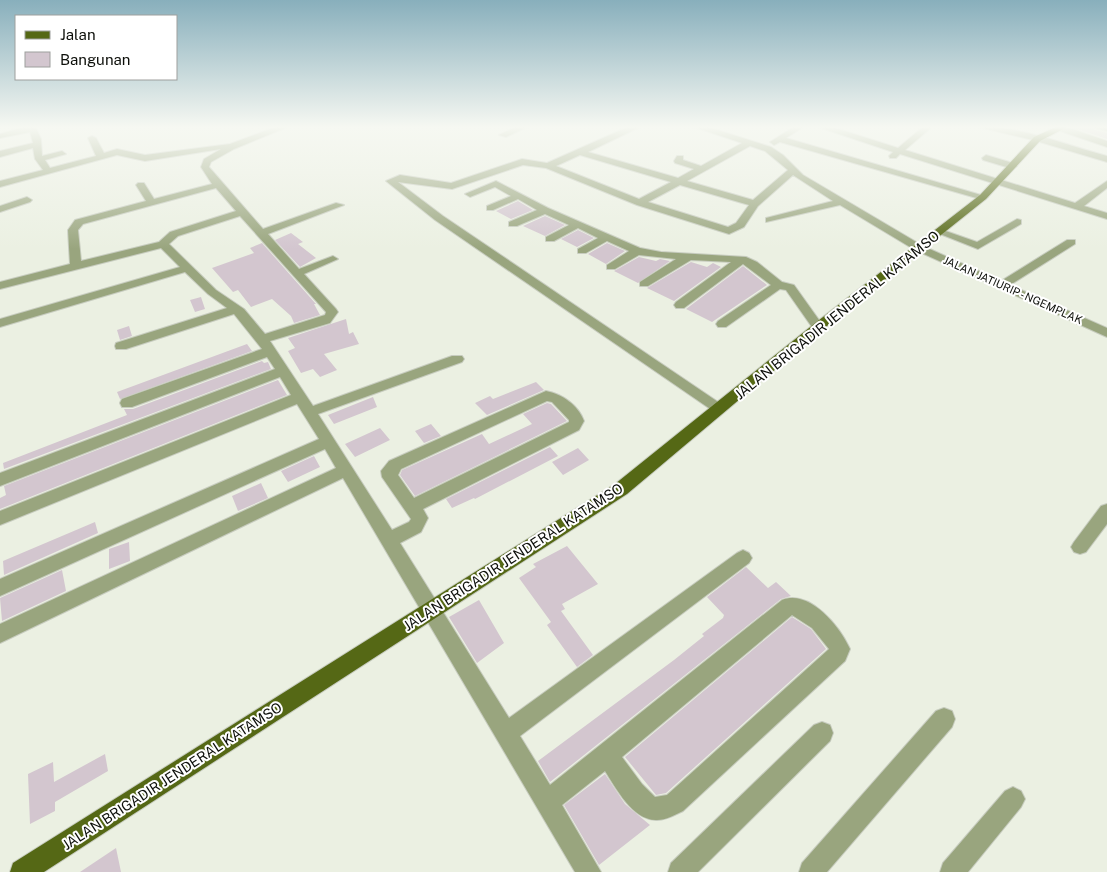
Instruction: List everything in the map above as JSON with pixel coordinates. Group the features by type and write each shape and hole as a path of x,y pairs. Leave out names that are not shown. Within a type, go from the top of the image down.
{"main road":[{"name":"JALAN BRIGADIR JENDERAL KATAMSO","path":"22,872 432,609 599,505 648,469 818,327 983,197 1012,167"}],"street":[{"path":"45,167 48,171"},
{"path":"0,184 64,167"},
{"path":"127,403 331,316 332,312 218,185 205,167"},
{"path":"508,167 452,186 400,178 391,181 439,218 719,410"},
{"path":"550,167 640,203 729,230 740,225 755,204 792,171"},
{"path":"628,167 755,204"},
{"path":"695,167 702,169"},
{"path":"640,203 706,167"},
{"name":"JALAN JATIURIP - NGEMPLAK","path":"788,167 840,202 919,248 1107,333"},
{"path":"874,167 983,197"},
{"path":"950,167 1107,216"},
{"path":"470,194 496,184 545,210 637,250 654,254 742,258 753,264 778,285 790,287 818,327"},
{"path":"1077,206 1107,184"},
{"path":"141,185 151,202"},
{"path":"76,266 73,230 79,222 218,185"},
{"path":"490,208 518,196"},
{"path":"0,209 27,200"},
{"path":"770,220 840,202"},
{"path":"261,233 339,205"},
{"path":"513,224 545,210"},
{"path":"0,286 163,244 174,234 242,212"},
{"path":"940,232 978,246 1018,222"},
{"path":"550,239 578,224"},
{"path":"582,251 606,237"},
{"path":"1002,285 1071,242"},
{"path":"163,244 212,292 236,309 266,345 310,412 432,609 547,802 583,869"},
{"path":"611,267 637,250"},
{"path":"644,284 688,256"},
{"path":"905,259 941,257"},
{"path":"680,304 742,258"},
{"path":"298,274 334,259"},
{"path":"0,323 188,268"},
{"path":"722,324 778,285"},
{"path":"121,346 236,309"},
{"path":"310,412 457,359"},
{"path":"0,480 283,371"},
{"path":"389,540 419,523 420,518 390,477 389,471 395,465 546,396 556,398 576,418 577,421 574,426 412,507"},
{"path":"0,518 300,397"},
{"path":"0,588 328,441"},
{"path":"0,634 346,470"},
{"path":"1080,547 1107,511"},
{"path":"506,733 743,558"},
{"path":"547,802 789,606 801,607 837,642 840,650 838,654 675,803 662,808 652,808 643,802 607,755"},
{"path":"811,872 944,719"},
{"path":"680,872 822,733"},
{"path":"952,872 1013,799"}],"building":[{"path":"518,201 533,210 511,219 496,211"},
{"path":"545,216 565,225 545,236 523,226"},
{"path":"578,230 594,238 577,247 561,239"},
{"path":"291,233 303,242 298,244 316,258 300,267 275,240"},
{"path":"262,243 316,304 314,304 320,315 294,323 291,316 272,299 251,307 238,290 233,292 212,268 254,253 250,248"},
{"path":"607,243 625,251 606,264 588,254"},
{"path":"639,257 656,261 660,259 670,261 638,283 614,271"},
{"path":"691,262 707,267 713,263 721,267 674,301 647,288"},
{"path":"743,266 767,285 712,322 686,309"},
{"path":"201,297 205,309 195,312 190,300"},
{"path":"346,319 349,334 353,332 359,344 324,354 337,370 320,377 313,369 301,373 288,351 295,348 288,338"},
{"path":"129,326 132,336 120,340 117,330"},
{"path":"247,344 252,351 120,399 117,392"},
{"path":"262,361 264,363 268,362 271,369 4,469 3,463 127,415 124,409 133,409"},
{"path":"278,380 287,395 0,509 0,498 6,495 4,486"},
{"path":"536,382 544,390 487,415 475,403 490,396 493,399"},
{"path":"373,397 377,407 334,424 328,415"},
{"path":"547,403 551,404 567,421 415,496 400,475 402,470 482,434 489,444 532,424 523,414"},
{"path":"431,424 441,436 424,443 415,431"},
{"path":"380,428 390,440 355,457 345,444"},
{"path":"550,447 558,456 475,499 452,508 446,499"},
{"path":"578,448 589,460 563,475 552,462"},
{"path":"314,456 320,467 288,482 281,471"},
{"path":"261,483 268,498 238,511 232,496"},
{"path":"95,522 98,533 4,575 3,561"},
{"path":"129,542 130,561 109,569 109,549"},
{"path":"567,546 598,584 562,604 565,609 561,611 593,655 577,667 547,625 551,622 519,578 536,567 533,564"},
{"path":"746,567 768,588 776,582 791,596 781,599 550,782 538,761 704,636 702,634 723,618 724,615 707,597"},
{"path":"62,570 66,591 2,621 0,598"},
{"path":"479,600 504,643 477,663 449,617"},
{"path":"792,617 811,629 826,649 666,793 656,795 625,757"},
{"path":"105,754 108,771 55,802 55,811 30,824 28,774 53,762 54,782"},
{"path":"605,774 625,804 650,825 599,865 564,805"},
{"path":"116,848 121,872 80,872"}]}
